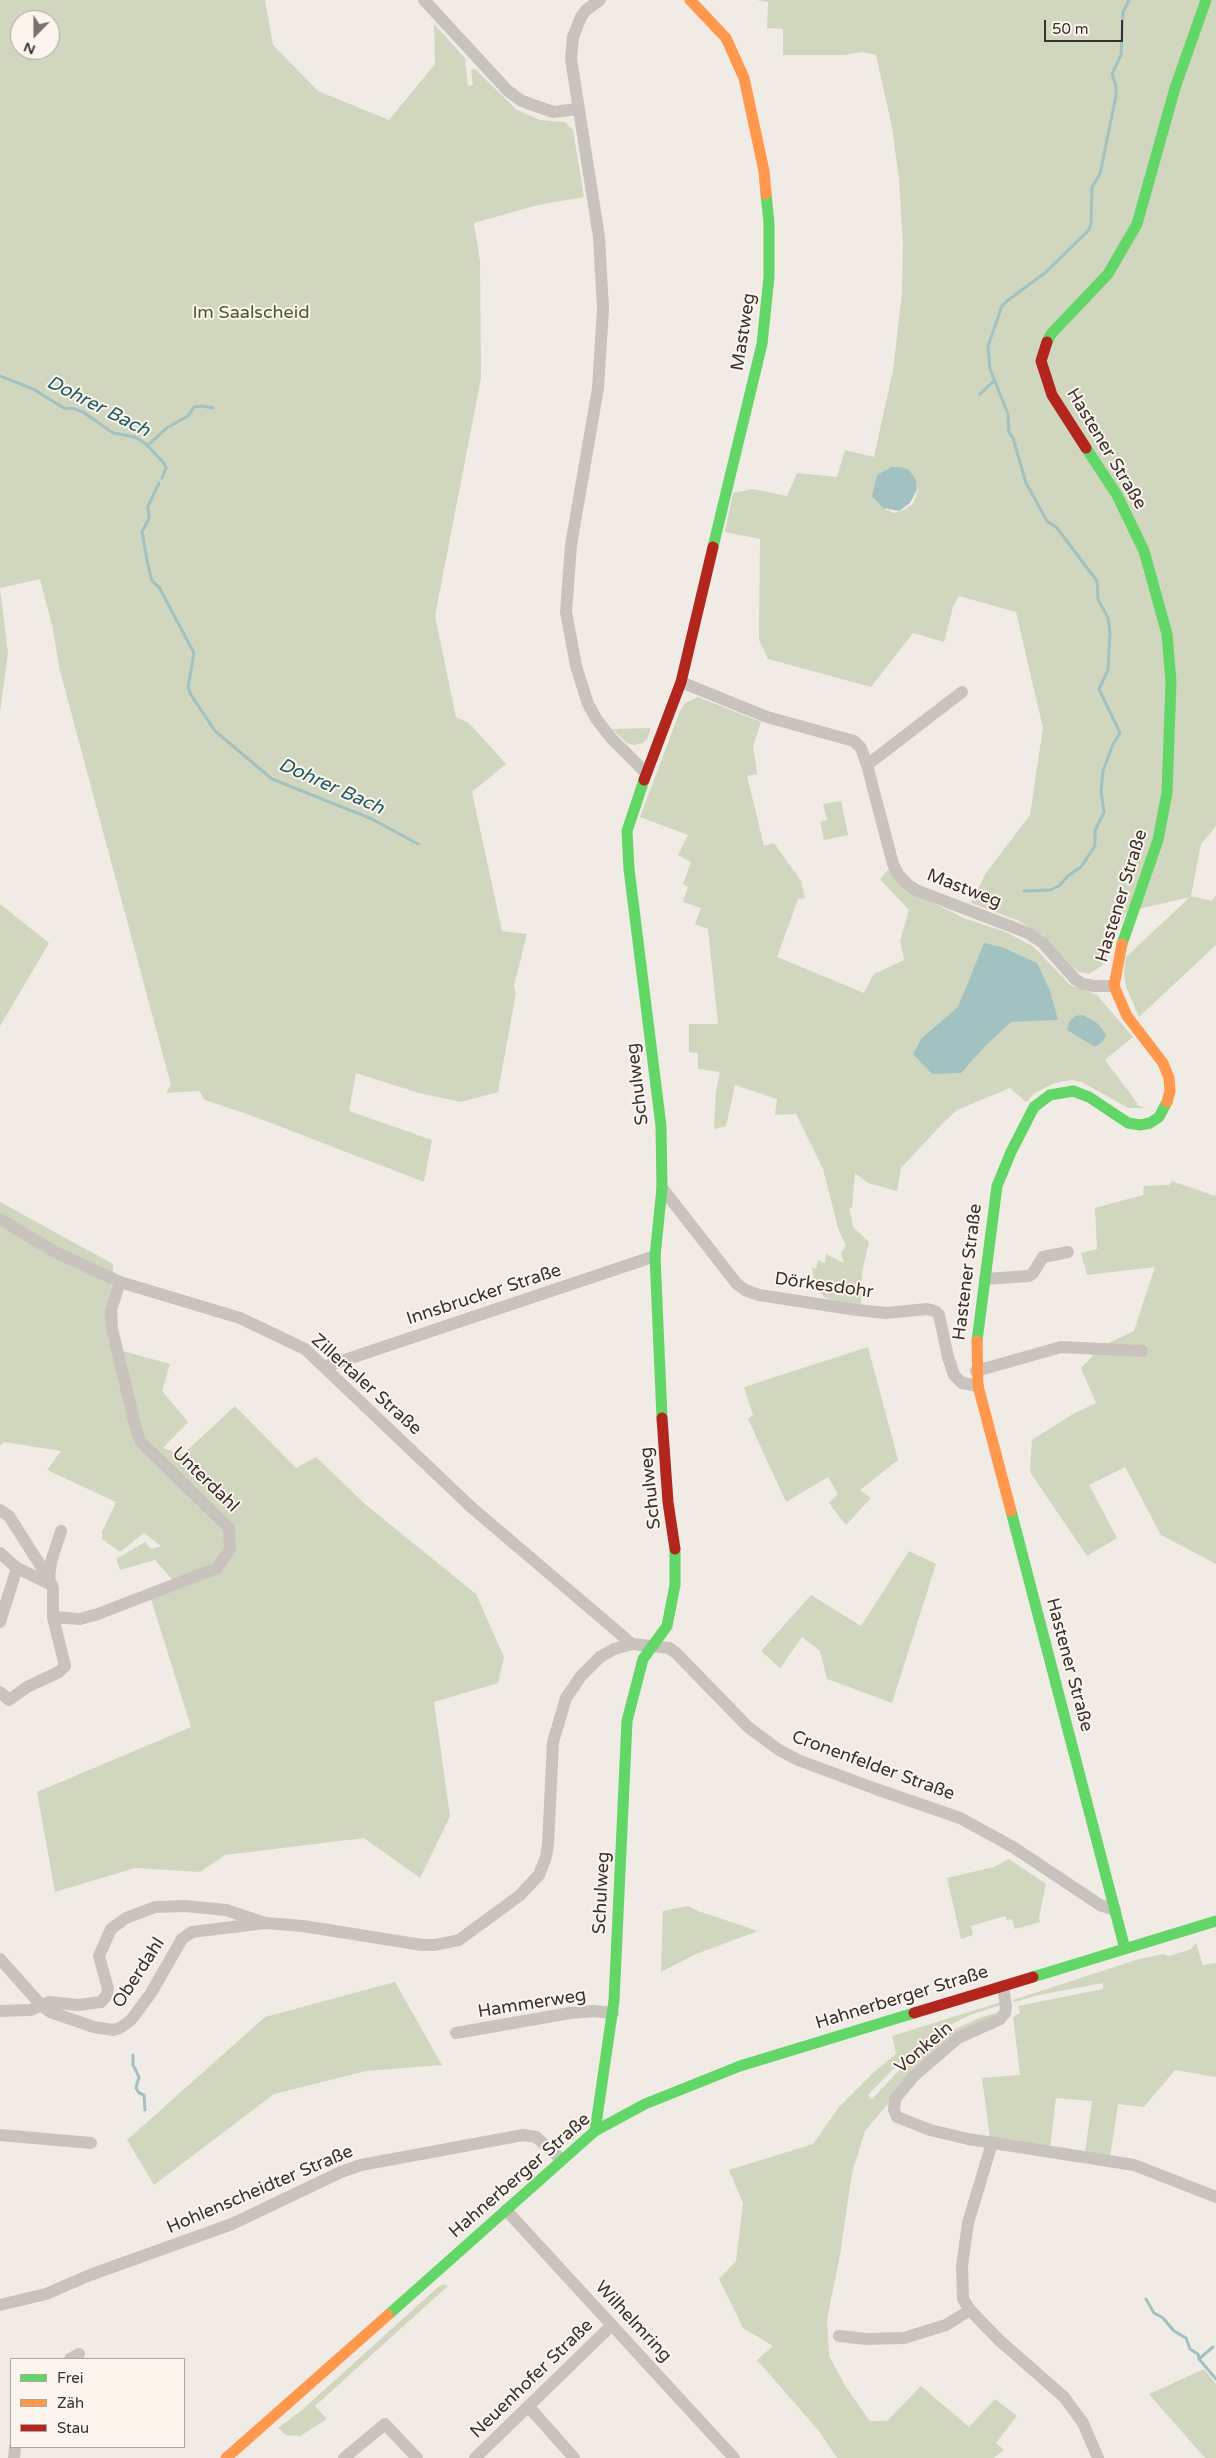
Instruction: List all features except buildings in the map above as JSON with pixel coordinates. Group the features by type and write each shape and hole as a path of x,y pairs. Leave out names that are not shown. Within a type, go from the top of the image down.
{"main road":[{"name":"Mastweg","path":"627,831 632,810 681,682 762,344 770,277 769,230 764,171 744,78 726,38 690,0"},
{"name":"Hastener Straße","path":"1125,1949 978,1386 976,1371 985,1278 997,1186 1011,1152 1034,1107 1050,1095 1073,1091 1089,1097 1128,1123 1140,1125 1150,1123 1159,1118 1167,1103 1170,1091 1169,1078 1163,1063 1127,1016 1114,986 1127,926 1158,840 1167,793 1171,720 1167,634 1147,559 1131,523 1101,468 1052,395 1041,361 1045,345 1052,334 1108,274 1137,224 1157,158 1175,88 1206,0"},
{"name":"Schulweg","path":"595,2131 614,2013 627,1721 643,1659 667,1626 675,1585 676,1555 664,1461 655,1256 662,1188 660,1117 629,869 627,831"},
{"name":"Hahnerberger Straße","path":"226,2458 561,2159 595,2131 645,2104 716,2074 1216,1921"}],"street":[{"path":"424,0 508,91 522,101 553,112 578,110"},
{"path":"600,0 586,10 581,17 573,37 571,59 599,237 603,309 598,388 571,545 566,612 576,666 588,704 597,720 612,739 646,773"},
{"name":"Mastweg","path":"681,682 767,717 854,741 861,748 867,765 892,864 907,884 916,890 1028,933 1043,943 1075,979 1083,984 1114,986"},
{"path":"867,765 962,692"},
{"name":"Dörkesdohr","path":"662,1188 737,1284 745,1290 857,1310 886,1313 927,1309 935,1311 939,1315 954,1375 962,1383 978,1386"},
{"name":"Zillertaler Straße","path":"0,1219 55,1252 120,1282 240,1318 305,1350 471,1507 632,1644"},
{"path":"985,1278 1029,1276 1043,1258 1068,1252"},
{"name":"Innsbrucker Straße","path":"324,1366 655,1256"},
{"name":"Unterdahl","path":"53,1617 80,1618 98,1614 217,1568 230,1550 229,1528 141,1442 136,1430 112,1329 112,1310 120,1282"},
{"path":"976,1371 1061,1347 1142,1351"},
{"path":"0,1510 9,1516 50,1582"},
{"path":"0,1692 9,1700 27,1687 58,1672 65,1666 53,1617 50,1582 51,1562 61,1532"},
{"path":"0,1553 17,1568 50,1582"},
{"path":"0,1622 17,1568"},
{"name":"Cronenfelder Straße","path":"265,1923 303,1926 422,1945 447,1944 469,1935 519,1896 539,1874 546,1857 548,1844 553,1742 566,1698 581,1676 600,1657 614,1649 632,1644 669,1648 676,1653 748,1727 779,1750 798,1760 960,1818 1014,1848 1100,1905 1115,1910"},
{"name":"Oberdahl","path":"42,2006 49,2002 78,2005 101,2002 107,1995 108,1989 99,1956 100,1948 111,1929 126,1918 155,1906 207,1907 242,1914 265,1923"},
{"name":"Oberdahl","path":"0,1959 42,2006 50,2012 105,2030 120,2028 130,2020 151,1993 186,1935 204,1929 265,1923"},
{"name":"Vonkeln","path":"1003,1986 1005,2013 1000,2019 958,2038 899,2092 895,2099 894,2110 897,2117 914,2125 968,2139 1134,2164 1216,2197"},
{"path":"0,2011 31,2010 42,2006"},
{"name":"Hammerweg","path":"456,2033 570,2014 594,2011 614,2013"},
{"path":"0,2135 92,2142"},
{"name":"Hohlenscheidter Straße","path":"0,2305 46,2294 90,2275 232,2224 341,2172 362,2165 523,2135 536,2137 561,2159"},
{"path":"992,2143 968,2223 962,2266 962,2294 970,2310 1013,2354 1064,2397 1083,2423 1098,2458"},
{"name":"Wilhelmring","path":"506,2210 734,2458"},
{"path":"839,2336 904,2338 946,2325 970,2310"},
{"name":"Neuenhofer Straße","path":"475,2458 612,2325"},
{"path":"528,2407 574,2458"},
{"path":"344,2458 385,2424 417,2458"}],"green space":[{"name":"Im Saalscheid","path":"0,0 265,0 273,45 318,91 389,120 435,64 434,24 465,58 468,86 473,85 471,70 475,69 517,110 540,120 565,122 573,130 584,197 538,205 474,223 480,261 481,378 435,616 456,717 469,723 506,764 472,792 502,931 527,934 514,986 516,993 498,1092 461,1102 419,1093 356,1073 349,1111 432,1140 424,1182 250,1115 205,1100 199,1091 166,1093 171,1085 60,671 52,625 40,579 0,588"},
{"path":"756,0 1216,0 1216,826 1201,844 1191,896 1212,901 1216,895 1216,945 1139,1017 1126,987 1124,972 1126,957 1190,897 1126,912 1102,966 1088,974 1079,972 1073,967 1044,936 1019,921 971,903 986,873 1030,815 1043,728 1016,612 959,596 953,607 944,642 913,633 871,687 768,659 759,640 760,539 725,532 733,493 753,489 787,496 797,473 837,477 845,450 874,457 893,370 902,293 903,243 899,180 892,127 876,55 862,52 844,55 783,55 783,29 767,28 768,2","holes":["894,467 907,470 915,479 918,490 913,504 904,510 894,513 885,509 886,469"]},
{"path":"0,588 8,653 0,712"},
{"path":"698,697 761,722 753,746 757,774 747,776 764,846 774,843 801,881 805,898 798,899 777,957 864,993 874,974 906,959 904,959 900,941 909,910 880,879 888,870 917,895 966,919 1006,932 1034,947 1070,985 1097,995 1133,1037 1105,1060 1138,1104 1136,1105 1146,1108 1128,1108 1082,1082 1072,1080 1055,1083 1035,1093 1026,1102 1010,1088 957,1110 901,1168 897,1191 868,1183 855,1173 852,1208 849,1207 853,1227 869,1242 862,1272 861,1305 834,1301 824,1297 815,1287 812,1267 816,1269 818,1260 825,1263 826,1254 844,1263 841,1253 846,1246 838,1228 823,1169 796,1114 775,1115 777,1099 735,1085 726,1126 714,1129 716,1091 720,1072 698,1069 698,1053 689,1052 689,1024 718,1024 708,929 695,924 701,908 683,902 688,887 683,884 691,862 678,855 688,835 640,817 680,711 685,703"},
{"path":"651,728 647,739 643,743 634,745 627,743 612,729"},
{"path":"841,801 848,835 824,840 820,822 827,820 823,804"},
{"path":"0,904 49,943 0,1026"},
{"path":"1172,1181 1215,1196 1216,1193 1216,1564 1161,1535 1125,1467 1089,1485 1117,1538 1087,1556 1030,1472 1032,1440 1073,1414 1096,1403 1081,1368 1102,1346 1134,1331 1155,1267 1087,1275 1081,1253 1097,1249 1095,1208 1143,1195 1144,1186 1169,1185"},
{"path":"0,1202 113,1264 108,1342 119,1350 170,1364 162,1391 188,1422 163,1448 182,1455 235,1406 296,1468 316,1457 366,1505 476,1594 504,1657 498,1683 434,1702 450,1816 420,1878 364,1838 225,1855 200,1872 135,1868 55,1892 37,1792 191,1727 150,1596 172,1579 155,1560 120,1570 116,1559 145,1542 151,1549 161,1546 144,1533 120,1552 102,1539 102,1532 116,1502 47,1470 61,1451 4,1442 0,1446"},
{"path":"868,1347 898,1460 860,1490 871,1498 846,1525 829,1503 838,1494 828,1477 786,1502 748,1419 753,1415 744,1387"},
{"path":"909,1551 936,1564 892,1703 827,1679 820,1651 802,1637 780,1668 761,1651 811,1595 861,1626"},
{"path":"1009,1859 1046,1884 1039,1918 1040,1922 1015,1929 1012,1919 1007,1920 1005,1916 971,1926 973,1935 961,1939 947,1878 994,1867"},
{"path":"688,1906 758,1931 696,1954 661,1972 663,1911"},
{"path":"1196,1943 1203,1965 1216,1963 1216,2077 1175,2070 1144,2107 1118,2104 1110,2158 1085,2154 1092,2101 1056,2098 1050,2149 990,2139 982,2078 1020,2075 1013,2017 1020,2013 1018,2006 1103,1989 1103,1983 1039,1995 1014,2002 1013,2000 1139,1959 1163,1954 1169,1956 1191,1949"},
{"path":"395,1982 442,2065 366,2071 274,2094 154,2185 127,2140 265,2017"},
{"path":"1001,2002 1001,2005 970,2015 944,2028 898,2064 868,2095 872,2099 905,2064 951,2031 979,2018 1000,2012 962,2033 892,2099 865,2131 852,2173 840,2255 827,2319 829,2356 846,2387 870,2421 887,2421 921,2386 969,2427 995,2399 1017,2416 996,2443 1004,2450 994,2458 837,2458 819,2431 757,2360 773,2346 743,2328 719,2279 736,2261 743,2203 729,2170 813,2144 839,2107 875,2071 896,2054 892,2036"},
{"path":"444,2284 448,2286 315,2406 327,2419 300,2436 286,2435 278,2428 302,2410 438,2287"},
{"path":"1204,2369 1216,2384 1216,2458 1205,2458 1149,2394"}],"water":[{"path":"891,467 909,470 916,480 917,490 910,503 899,511 883,508 872,496 877,475"},
{"path":"984,943 1002,947 1037,963 1050,991 1058,1020 1011,1022 987,1044 961,1073 932,1074 913,1054 922,1038 958,1007"},
{"path":"1083,1015 1097,1023 1106,1034 1103,1041 1095,1047 1067,1030 1069,1022 1075,1016"}],"waterway":[{"path":"1024,891 1050,890 1059,886 1068,876 1081,867 1095,846 1095,831 1104,812 1101,791 1103,771 1113,744 1120,733 1099,689 1108,670 1110,633 1108,618 1098,599 1097,581 1057,528 1047,521 1026,483 1013,438 1009,433 1008,414 990,369 988,346 1002,306 1046,272 1089,230 1091,224 1092,187 1100,174 1116,96 1116,86 1112,74 1121,55 1123,12 1129,0"},
{"name":"Dohrer Bach","path":"0,376 33,389 64,408 83,412 113,433 135,437 146,444 163,462 166,468 162,478"},
{"path":"980,394 994,381"},
{"path":"147,446 168,427 188,416 194,407 213,408"},
{"name":"Dohrer Bach","path":"159,483 148,506 149,518 142,532 148,565 152,581 159,587 194,653 188,687 191,695 215,731 272,779 372,819 418,844"},
{"path":"133,2055 133,2065 139,2077 136,2088 139,2093 144,2095 145,2110"},
{"path":"1146,2299 1154,2313 1163,2318 1174,2331 1186,2338 1190,2349 1198,2354 1199,2359 1216,2379"},
{"path":"1199,2359 1213,2347"}],"traffic: fast":[{"path":"1047,342 1051,334 1108,274 1137,224 1175,88 1206,0"},
{"path":"713,547 762,344 769,277 769,223 766,194"},
{"path":"1086,448 1117,495 1144,551 1167,634 1171,682 1167,793 1158,840 1122,944"},
{"path":"644,780 627,831 629,869 661,1126 662,1188 655,1256 662,1418"},
{"path":"977,1341 997,1186 1011,1152 1034,1107 1050,1095 1073,1091 1089,1097 1128,1123 1140,1125 1150,1123 1159,1117 1167,1102"},
{"path":"1011,1511 1125,1949"},
{"path":"595,2131 614,2001 627,1721 643,1659 667,1626 675,1585 675,1549"},
{"path":"1033,1977 1216,1921"},
{"path":"388,2315 595,2131 645,2104 740,2066 914,2013"}],"traffic: slow":[{"path":"690,0 726,38 744,78 764,171 766,194"},
{"path":"1122,944 1114,986 1127,1016 1163,1063 1169,1078 1170,1091 1167,1102"},
{"path":"977,1341 978,1386 1011,1511"},
{"path":"226,2458 388,2315"}],"traffic: jam":[{"path":"1047,342 1041,361 1052,395 1086,448"},
{"path":"644,780 681,682 713,547"},
{"path":"662,1418 668,1502 675,1549"},
{"path":"914,2013 1033,1977"}]}
